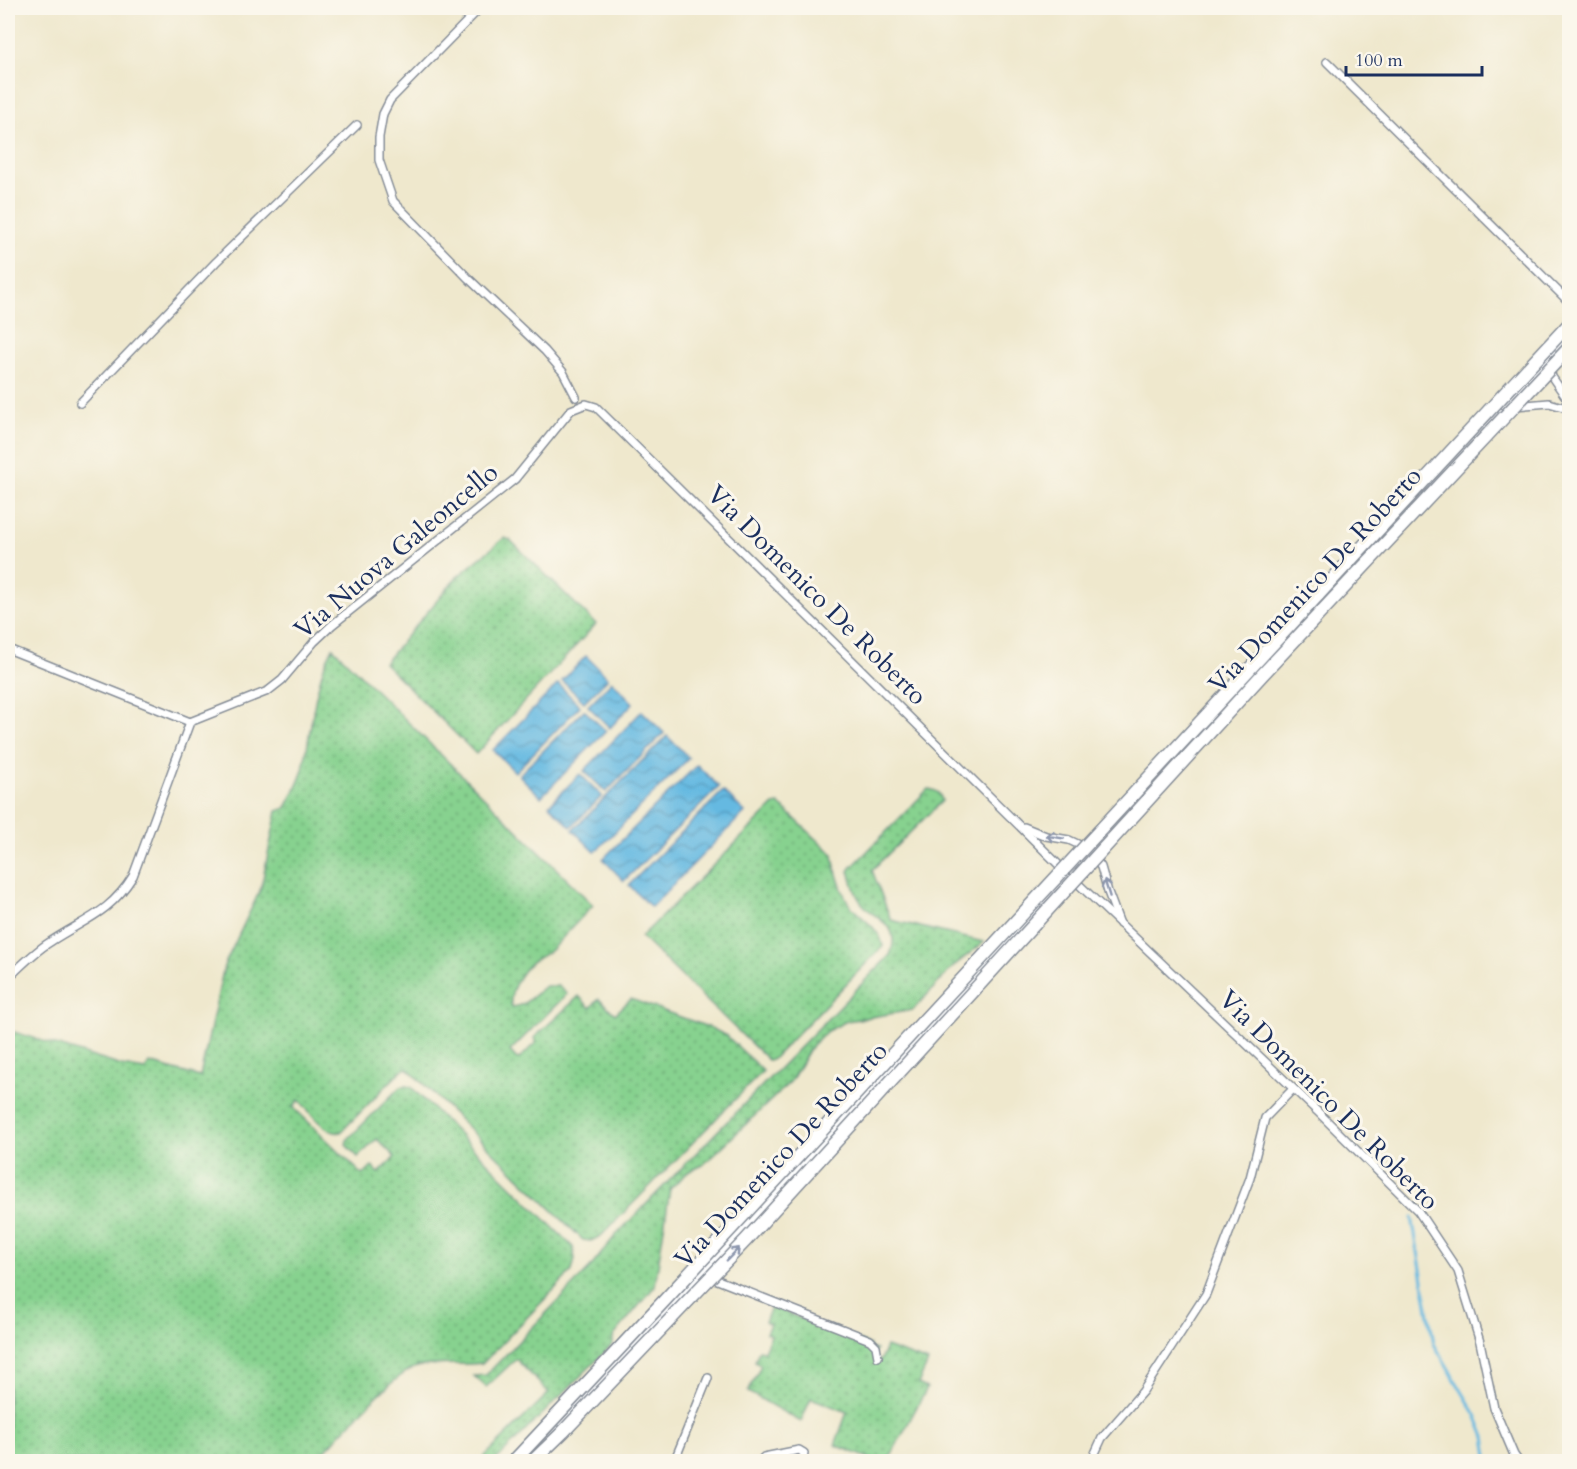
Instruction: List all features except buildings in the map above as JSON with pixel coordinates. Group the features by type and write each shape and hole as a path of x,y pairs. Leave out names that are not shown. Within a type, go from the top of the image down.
{"highway":[{"path":"513,1461 664,1301 1569,323"},
{"path":"532,1461 563,1432 746,1240 1262,675 1569,347"}],"street":[{"path":"480,8 390,100 383,114 379,137 379,160 393,201 460,270 545,351 563,372 576,397"},
{"path":"1327,62 1569,303"},
{"path":"80,404 216,262 357,125"},
{"name":"Via Domenico De Roberto","path":"521,1461 599,1384 1068,874 1569,337"},
{"path":"1548,360 1551,377 1569,403"},
{"path":"1504,408 1548,403 1569,409"},
{"name":"Via Domenico De Roberto","path":"580,405 590,405 599,409 1121,926 1292,1090 1319,1113 1418,1211 1458,1271 1480,1342 1494,1408 1514,1455 1519,1461"},
{"name":"Via Nuova Galeoncello","path":"190,722 260,696 276,685 332,625 515,479 568,413 580,405"},
{"path":"8,649 190,722 134,876 124,891 112,904 99,913 48,943 8,978"},
{"name":"Via Domenico De Roberto","path":"1019,825 1046,836 1069,840 1090,851 1101,867 1121,926"},
{"path":"1091,1461 1102,1438 1143,1391 1206,1294 1250,1178 1264,1118 1292,1090"},
{"path":"700,1273 870,1340 876,1346 878,1357"},
{"path":"674,1461 708,1378"},
{"path":"759,1461 764,1457 799,1450 804,1453 803,1461"}],"green space":[{"path":"504,538 510,540 596,624 476,754 384,663 457,577"},
{"path":"333,648 593,905 551,950 528,966 516,983 511,996 512,1007 526,1002 545,986 558,986 567,994 510,1051 516,1058 519,1059 536,1043 534,1038 579,996 590,1008 599,999 615,1014 631,999 711,1028 727,1036 763,1071 601,1236 591,1241 583,1240 407,1068 402,1070 341,1132 335,1132 324,1126 299,1100 293,1107 363,1175 372,1167 379,1173 395,1157 377,1139 358,1157 346,1145 347,1140 400,1087 411,1087 573,1247 575,1259 572,1271 483,1363 442,1364 417,1367 407,1371 380,1393 315,1461 8,1461 8,1030 122,1066 145,1070 149,1063 200,1077 224,966 261,888 277,811 286,808 302,774 317,691 321,675"},
{"path":"928,789 938,792 942,801 872,870 891,920 984,942 955,965 913,1010 847,1021 827,1031 812,1045 791,1081 703,1165 688,1172 670,1189 655,1286 613,1337 613,1344 495,1461 480,1461 549,1393 516,1359 486,1387 474,1376 486,1375 489,1372 590,1268 615,1236 890,955 893,943 889,928 859,899 849,871"},
{"path":"779,804 833,854 839,880 847,900 878,934 883,946 772,1060 768,1060 641,937 774,805"},
{"path":"771,1307 870,1345 870,1348 876,1350 873,1358 880,1361 886,1347 928,1362 918,1384 927,1388 888,1461 876,1461 835,1445 847,1412 811,1398 801,1422 748,1392 761,1365 755,1361 759,1350 764,1351 771,1335 766,1333 770,1324 765,1322"}],"water":[{"path":"586,656 608,678 584,702 562,681"},
{"path":"612,681 633,703 610,728 588,706"},
{"path":"558,684 580,706 515,772 493,750"},
{"path":"584,710 606,731 541,797 519,775"},
{"path":"642,711 664,733 606,792 584,771"},
{"path":"667,736 689,758 595,852 573,830"},
{"path":"697,765 719,787 624,881 603,859"},
{"path":"580,774 602,796 571,827 549,805"},
{"path":"723,791 745,812 651,907 629,885"}],"waterway":[{"path":"1412,1217 1434,1344 1476,1415 1485,1437 1489,1462"}]}
